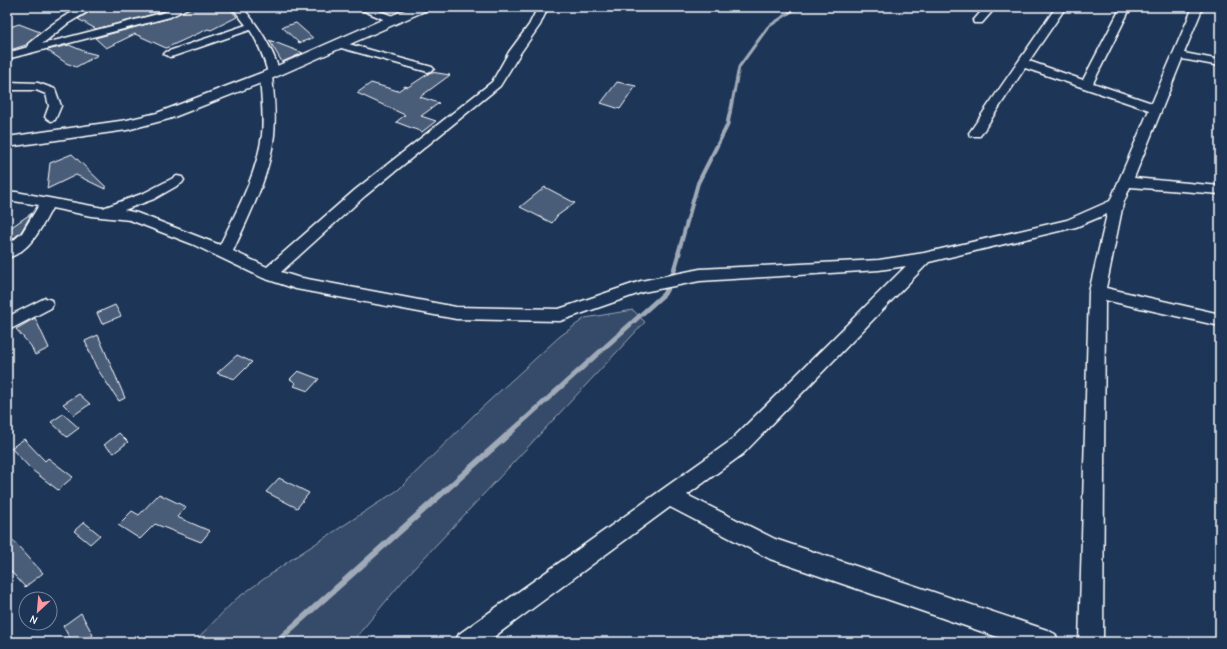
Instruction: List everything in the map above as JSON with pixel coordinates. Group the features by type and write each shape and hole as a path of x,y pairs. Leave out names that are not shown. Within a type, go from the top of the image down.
{"street":[{"path":"7,56 166,15 185,7"},
{"path":"224,254 246,207 264,153 268,135 270,74 267,47 253,26 237,7"},
{"path":"360,7 394,20"},
{"path":"7,142 83,132 148,121 270,74 422,7"},
{"path":"269,274 365,188 496,84 505,73 515,52 535,25 543,7"},
{"path":"978,21 991,7"},
{"path":"975,134 1061,7"},
{"path":"1086,85 1126,7"},
{"path":"1091,642 1097,292 1116,204 1157,109 1198,7"},
{"path":"28,51 34,44 54,31 63,22 82,12"},
{"path":"170,54 253,26"},
{"path":"338,44 428,69"},
{"path":"1179,55 1220,63"},
{"path":"1023,63 1157,109"},
{"path":"7,86 38,87 51,92 55,106 51,117"},
{"path":"104,212 149,196 177,180"},
{"path":"1126,182 1220,190"},
{"path":"7,196 132,216 197,240 269,274 296,283 456,313 560,314 641,288 700,275 879,265 924,258 1071,224 1116,204"},
{"path":"7,253 21,245 28,238 48,202"},
{"path":"467,642 736,448 924,258"},
{"path":"1097,292 1220,320"},
{"path":"7,325 45,304"},
{"path":"669,496 770,548 1047,642"}],"shaded area":[{"path":"633,310 645,322 407,576 352,642 194,642 236,599 289,561 398,490 477,412 559,337 585,318"}],"building":[{"path":"56,7 172,7 162,12 96,29 78,19 88,13 83,8 67,13"},
{"path":"191,7 228,7 237,17 211,30 208,29 166,48 135,34 106,48 95,38 170,18"},
{"path":"296,23 313,38 299,43 282,27"},
{"path":"19,24 40,32 26,45 7,51 7,28"},
{"path":"269,40 303,53 282,62"},
{"path":"69,45 98,55 76,67 66,63 47,50"},
{"path":"431,72 450,75 420,97 439,103 421,116 436,121 422,132 396,122 405,115 357,93 371,83 398,91 405,86 408,87"},
{"path":"617,82 636,86 620,109 601,103"},
{"path":"72,154 106,187 105,189 76,175 47,189 50,163"},
{"path":"545,187 575,203 557,216 552,223 520,207"},
{"path":"32,213 21,232 7,244 7,230"},
{"path":"115,305 121,316 102,324 97,313"},
{"path":"35,318 49,348 35,355 31,346 16,329"},
{"path":"98,335 125,398 119,401 96,367 85,341"},
{"path":"237,355 252,362 235,379 217,373"},
{"path":"298,371 319,379 308,391 294,386 296,383 290,379"},
{"path":"79,394 90,404 74,415 63,404"},
{"path":"63,414 79,428 67,437 51,422"},
{"path":"119,433 128,442 114,453 104,445"},
{"path":"24,439 45,461 48,458 73,477 58,490 32,470 11,448"},
{"path":"279,478 309,493 297,508 266,492"},
{"path":"159,494 186,507 177,517 210,531 201,542 155,524 140,539 118,525 132,511 139,515"},
{"path":"84,522 100,535 90,544 74,531"},
{"path":"7,534 43,573 25,587 7,567"},
{"path":"81,613 93,635 84,642 72,642 63,626"}],"waterway":[{"path":"730,113 739,67 768,27 798,7"},
{"path":"678,254 698,183 727,126 730,112"},
{"path":"513,430 664,294 671,281 679,253"},
{"path":"276,642 514,429"}]}
